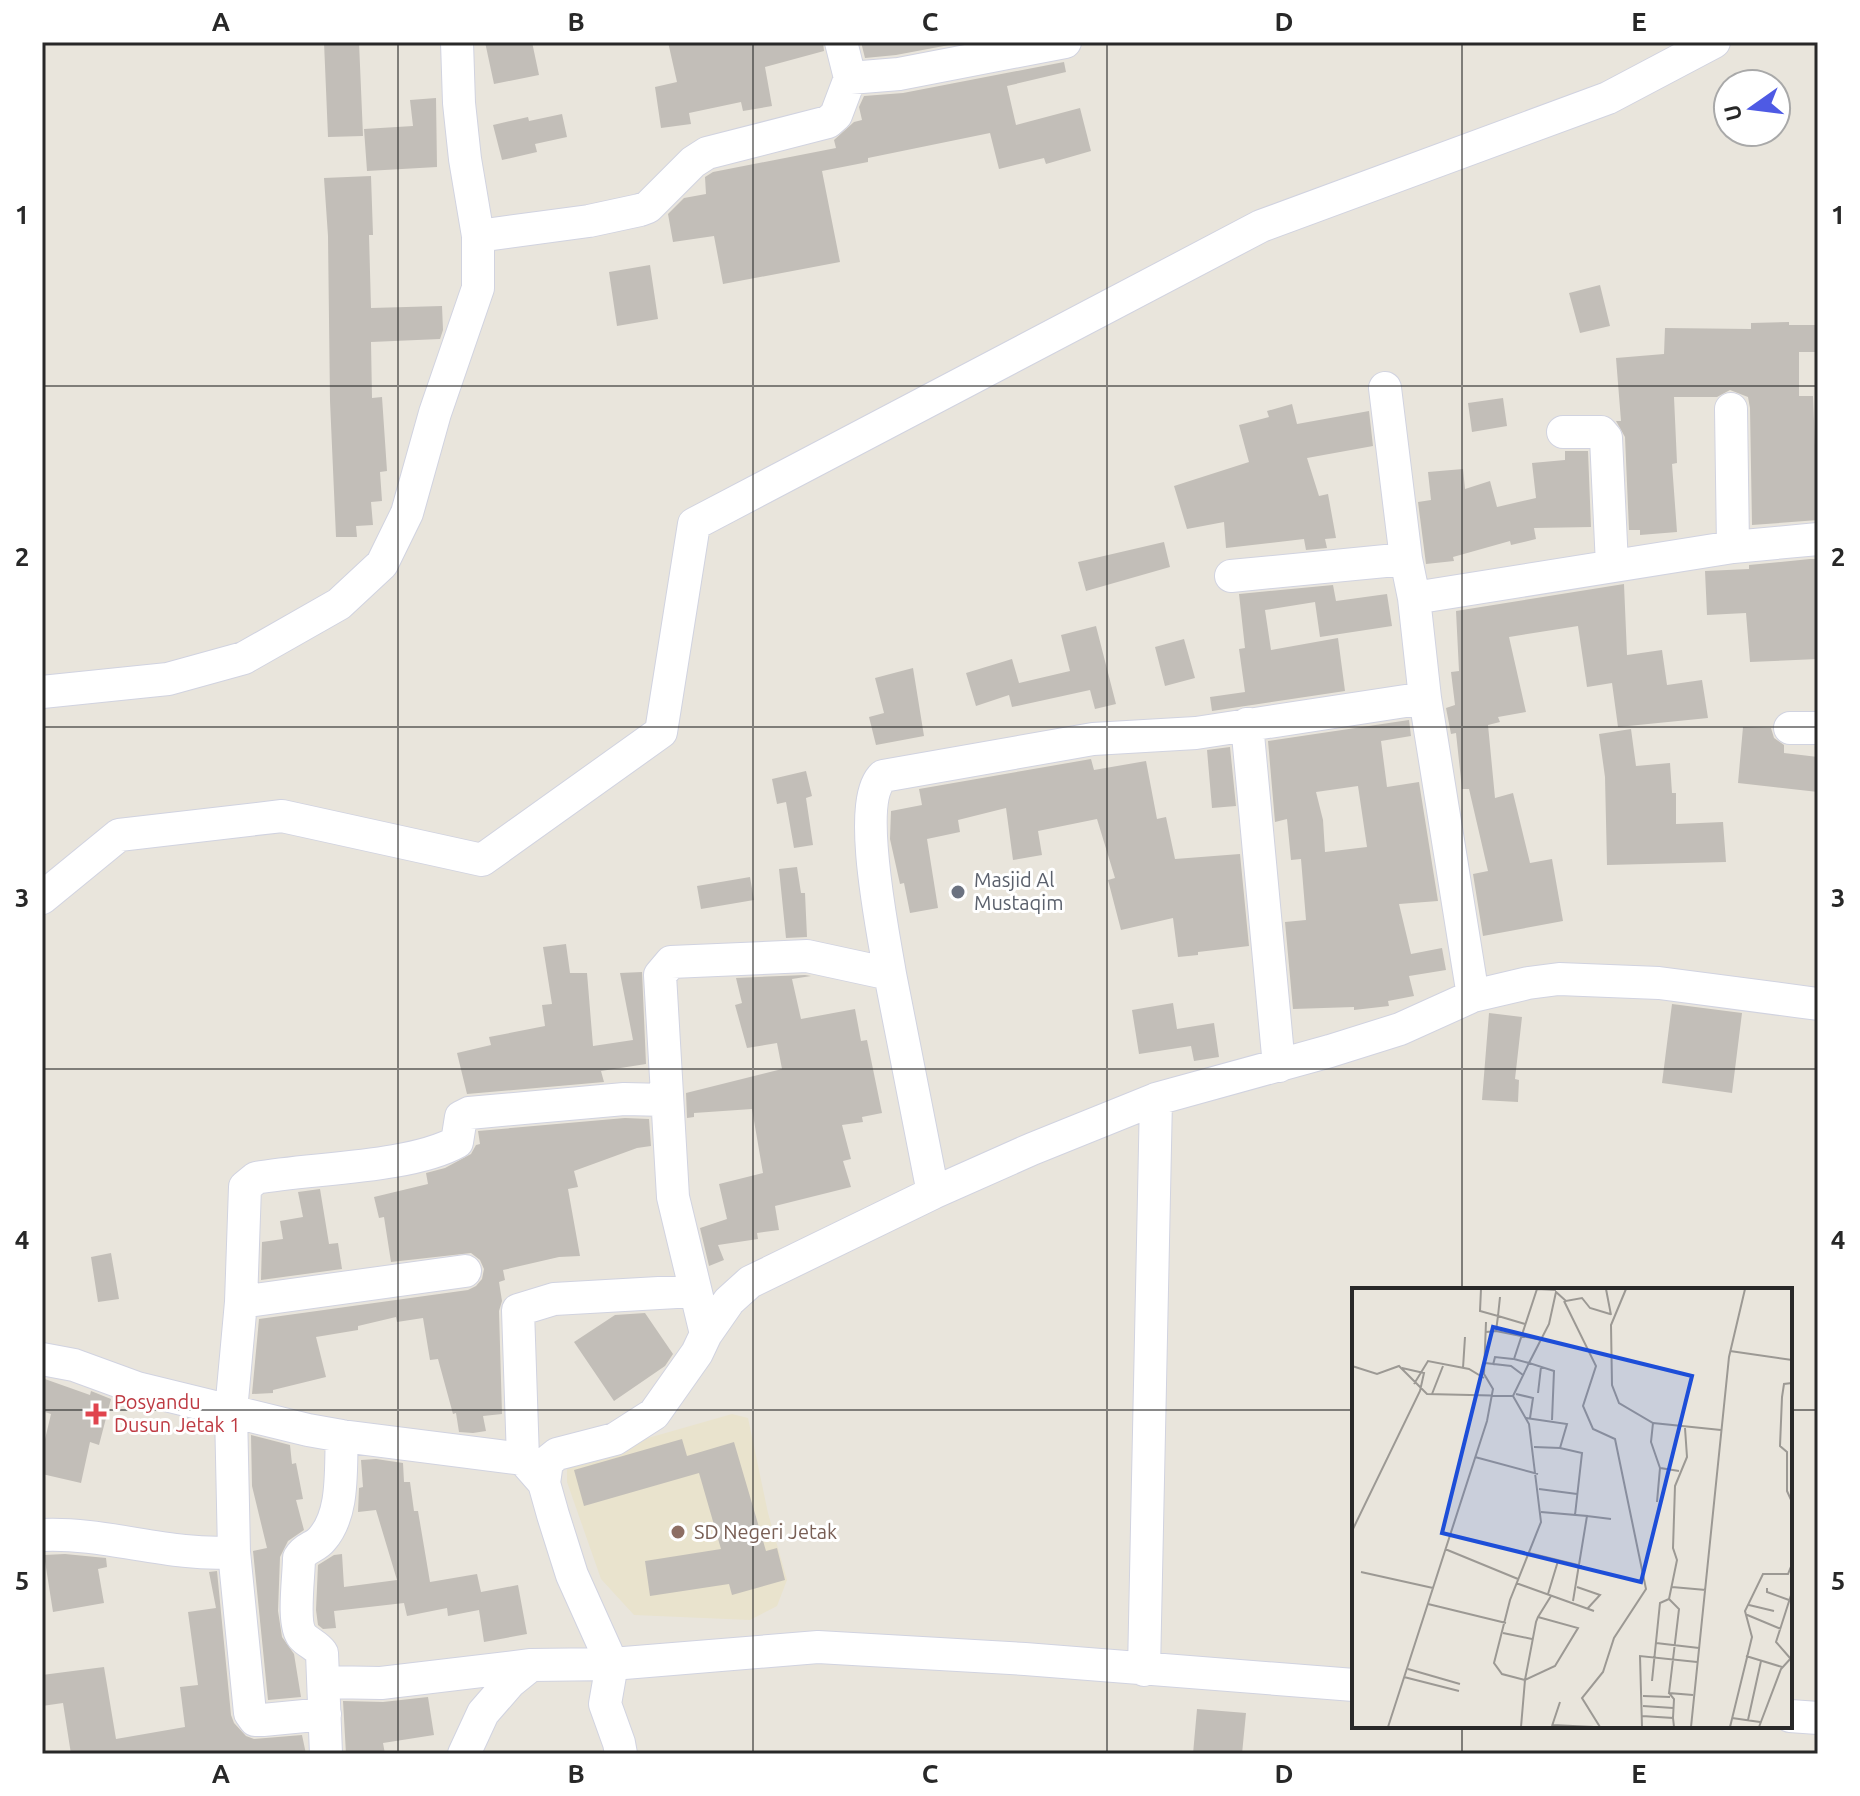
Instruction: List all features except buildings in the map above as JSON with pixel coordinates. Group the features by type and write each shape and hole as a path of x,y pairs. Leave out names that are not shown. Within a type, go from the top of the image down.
{"street":[{"path":"42,692 168,679 244,658 339,604 382,564 407,513 435,413 478,288 478,236 465,159 457,42"},
{"path":"478,236 589,221 648,207 693,162 707,153 828,122 836,115 850,78 841,42"},
{"path":"850,78 899,74 1065,42"},
{"path":"42,898 119,835 282,816 482,860 661,732 694,524 1261,226 1608,98 1714,42"},
{"path":"1385,388 1425,698 1473,996"},
{"path":"1731,409 1733,547"},
{"path":"1563,432 1601,432 1606,438 1612,565"},
{"path":"1414,598 1733,547 1818,539"},
{"path":"1231,576 1406,559"},
{"path":"933,1193 876,886 870,823 876,783 883,776 1093,739 1196,733 1425,698"},
{"path":"1247,724 1279,1066"},
{"path":"706,1334 673,1197 660,975 671,962 807,956 890,974"},
{"path":"544,1483 547,1462 557,1454 615,1439 654,1414 729,1301 750,1282 933,1193 1156,1099 1400,1029 1473,996 1528,983 1559,979 1659,983 1818,1004"},
{"path":"1144,1670 1156,1099"},
{"path":"325,1714 255,1720 250,1713 234,1552 231,1411 241,1302 245,1187 256,1178 430,1153 457,1142 461,1117 469,1113 611,1100 667,1100"},
{"path":"241,1302 465,1271"},
{"path":"621,1754 605,1704 612,1664 572,1575 544,1483 523,1459 518,1310 554,1299 694,1291"},
{"path":"42,1359 74,1365 137,1388 308,1430 523,1459"},
{"path":"326,1754 322,1653 316,1645 304,1639 297,1628 299,1558 303,1550 322,1540 337,1514 342,1436"},
{"path":"42,1535 85,1537 191,1551 234,1552"},
{"path":"324,1682 381,1683 531,1665 612,1664 818,1647 1025,1659 1352,1685"},
{"path":"464,1754 483,1713 510,1682 531,1665"},
{"path":"1792,1716 1818,1718"}],"shaded area":[{"name":"SD Negeri Jetak","path":"732,1414 748,1418 768,1513 787,1580 777,1606 750,1620 634,1615 601,1579 567,1482 567,1466 627,1444"}],"place":[{"name":"Masjid Al Mustaqim","path":"958,892"},
{"name":"Posyandu Dusun Jetak 1","path":"96,1414"},
{"name":"SD Negeri Jetak","path":"678,1532"}]}
